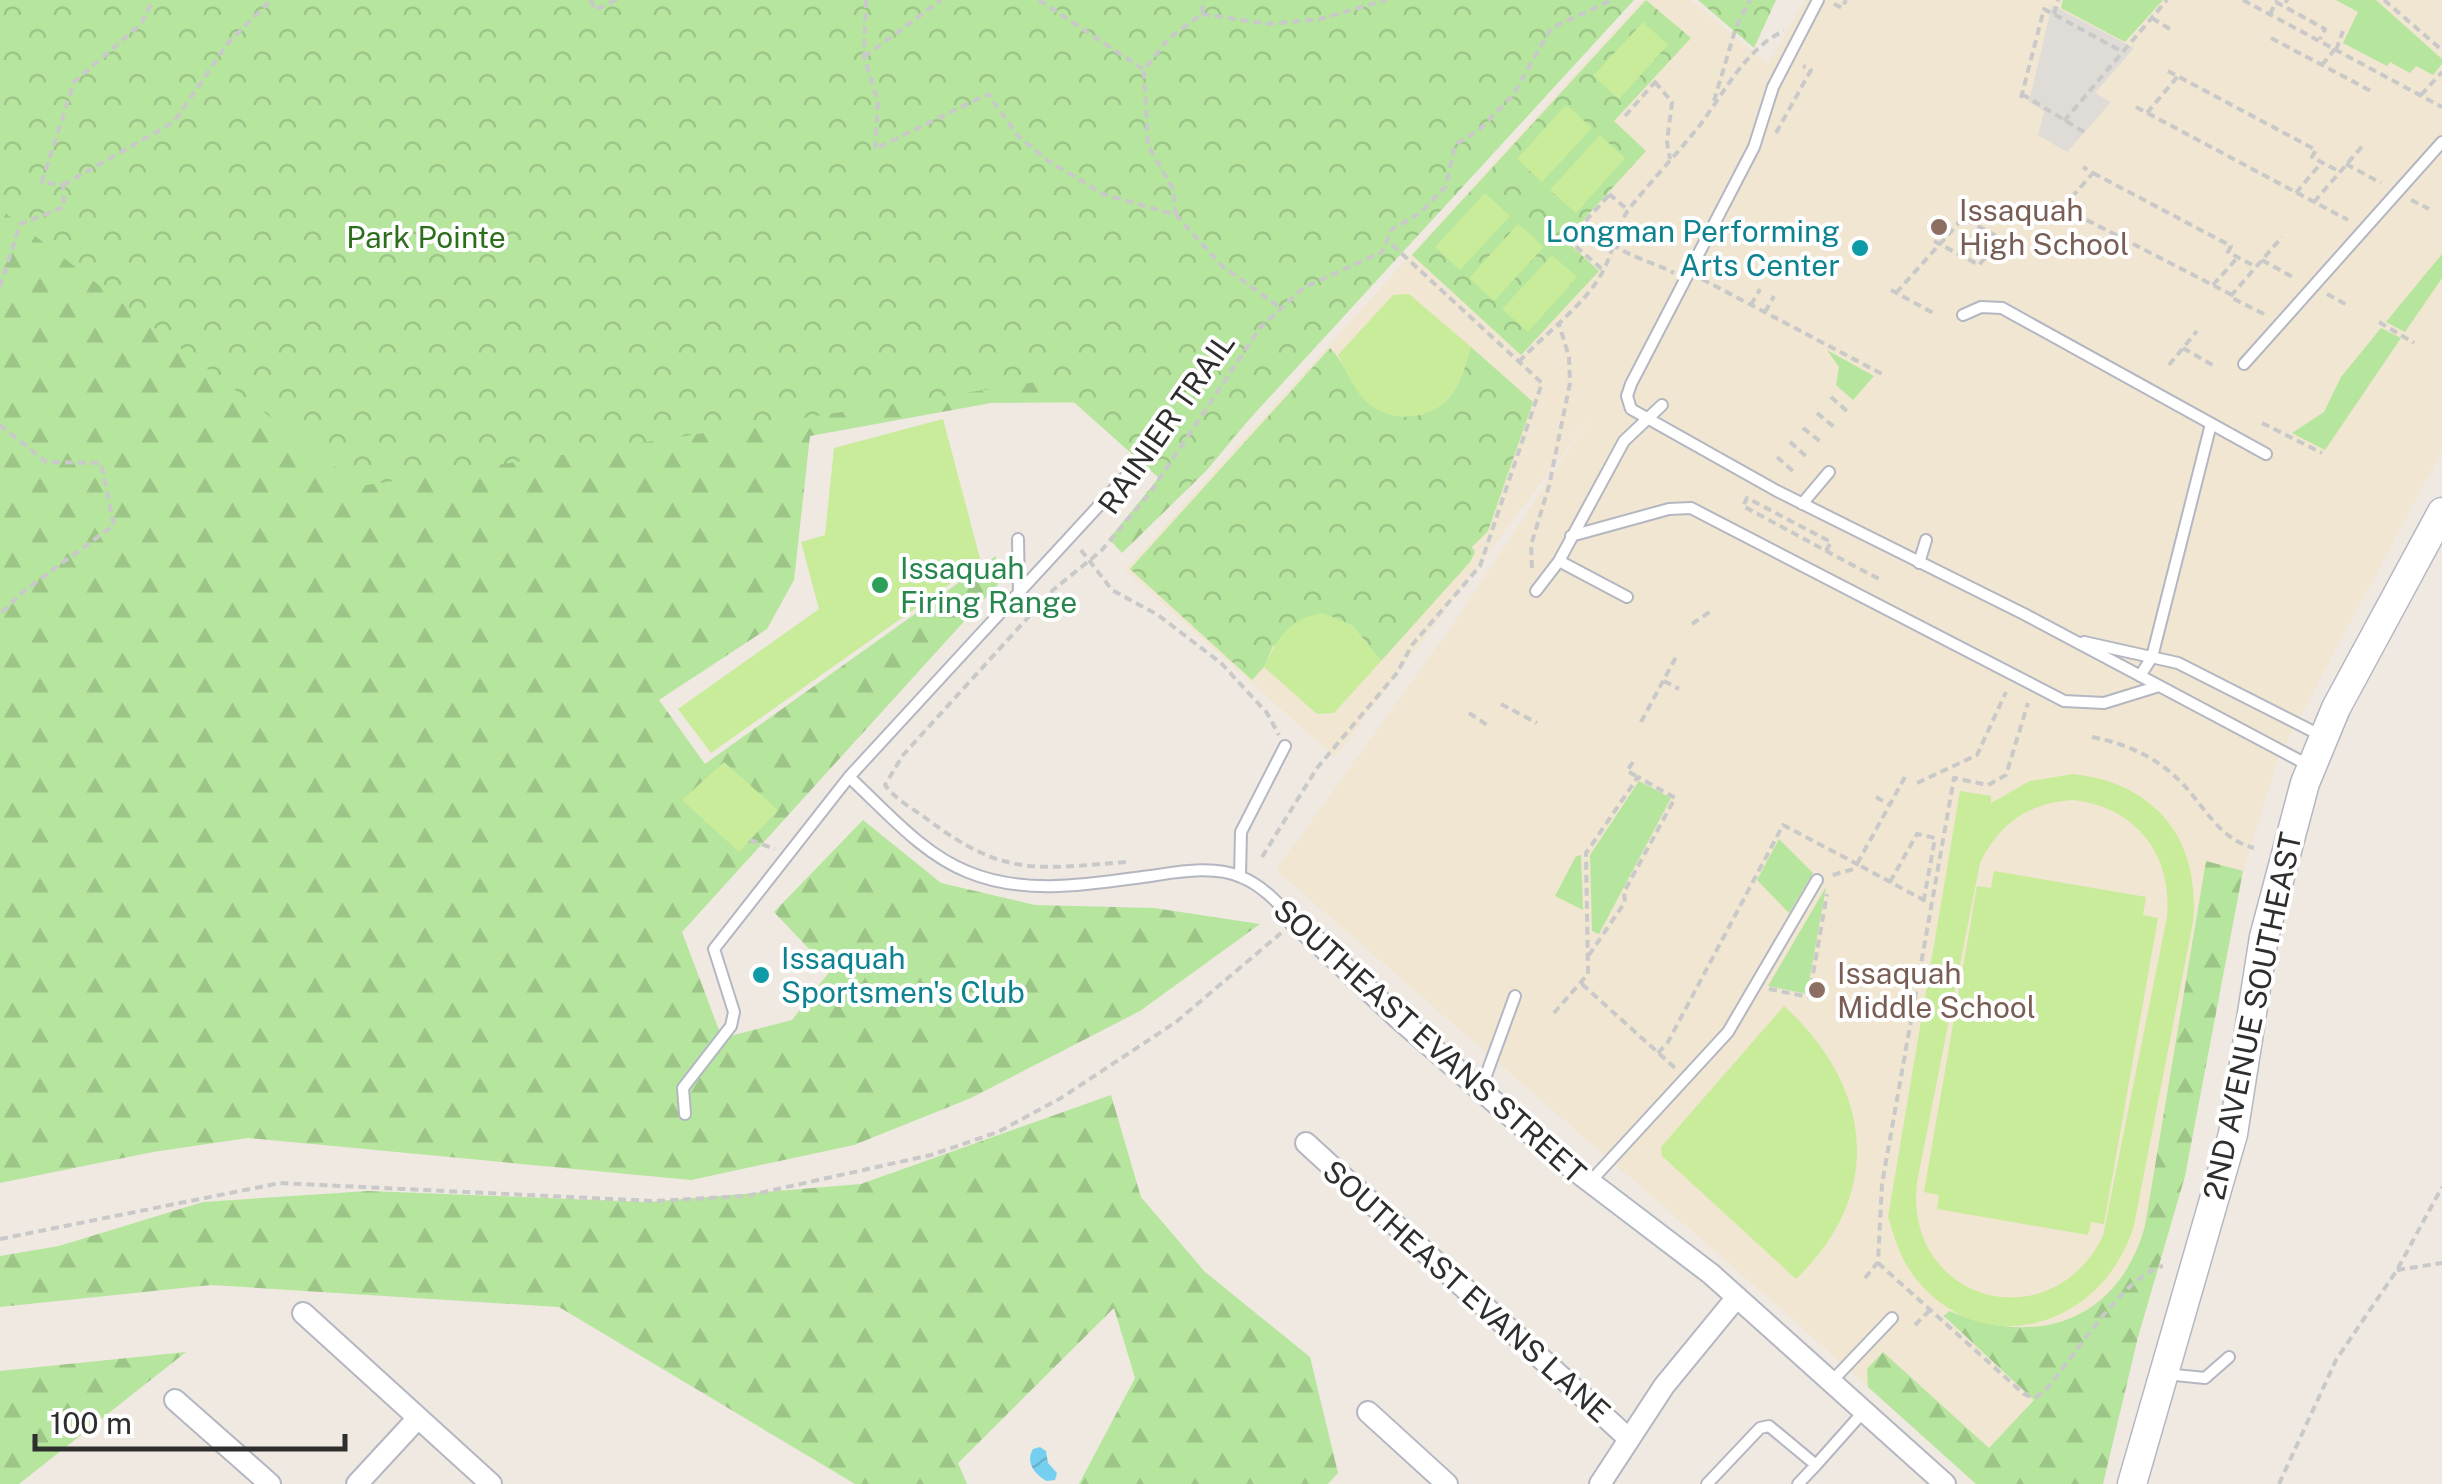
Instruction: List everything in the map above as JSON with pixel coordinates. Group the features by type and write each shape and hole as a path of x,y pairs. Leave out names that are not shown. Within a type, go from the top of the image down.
{"street":[{"name":"2ND AVENUE SOUTHEAST","path":"2132,1484 2228,1154 2264,937 2310,767 2442,512"},
{"name":"SOUTHEAST EVANS STREET","path":"1294,920 1398,1018 1588,1183 1711,1274 1945,1484"},
{"name":"SOUTHEAST EVANS LANE","path":"1306,1144 1628,1438"},
{"path":"1600,1484 1664,1386 1737,1297"},
{"path":"303,1313 491,1484"},
{"path":"176,1400 270,1484"},
{"path":"1368,1412 1447,1484"},
{"path":"357,1484 418,1418"}],"lane":[{"path":"1824,1 1772,87 1754,147 1631,384 1628,402 1648,420 1710,446 1747,474 1802,504 2070,638 2310,767"},
{"path":"2244,364 2442,142"},
{"path":"1963,315 1981,307 2002,308 2266,454"},
{"path":"1536,591 1558,560 1628,434 1662,405"},
{"path":"2140,676 2152,657 2211,424"},
{"path":"686,1114 683,1088 731,1026 734,1012 714,949 849,777 1163,436"},
{"path":"1747,474 1756,463"},
{"path":"1802,504 1829,472"},
{"path":"1571,536 1669,509 1691,508 2064,701 2104,702 2159,686"},
{"path":"1018,539 1019,593"},
{"path":"1919,563 1926,540"},
{"path":"1558,560 1627,597"},
{"path":"2070,638 2178,662 2323,736"},
{"path":"849,777 950,864 996,881 1072,886 1183,872 1213,871 1240,876 1241,832 1285,746"},
{"name":"SOUTHEAST EVANS STREET","path":"1240,876 1294,920"},
{"path":"1588,1183 1728,1032 1817,880"},
{"path":"1481,1090 1516,996"},
{"path":"1832,1382 1892,1318"},
{"path":"2164,1374 2205,1378 2229,1357"},
{"path":"1798,1484 1864,1410"},
{"path":"1708,1484 1760,1428 1769,1426 1816,1465"}],"path":[{"path":"153,0 141,24 74,82 42,182 62,185 174,122 228,44 271,0"},
{"path":"591,0 595,10 616,0"},
{"path":"866,0 864,57 878,101 875,148 988,94 1018,136 1047,160 1103,194 1176,215 1222,266 1282,308"},
{"path":"864,57 941,0"},
{"path":"1039,0 1144,70"},
{"path":"1202,14 1204,0"},
{"path":"1176,215 1173,189 1148,145 1144,70 1168,38 1202,14 1268,24 1320,18 1386,0"},
{"name":"RAINIER TRAIL","path":"1134,861 1034,868 990,859 962,845 884,784 903,755 1052,590 1101,550 1150,493 1260,328 1303,288 1382,252 1392,230 1420,213 1446,186 1455,145 1480,129 1514,95 1552,28 1612,0"},
{"path":"1712,105 1736,27 1750,0"},
{"path":"1824,1 1842,8 1846,0"},
{"path":"2054,14 2058,0"},
{"path":"2064,120 2167,0"},
{"path":"2243,0 2442,107"},
{"path":"2384,0 2442,50"},
{"path":"2270,14 2277,1 2326,29 2319,40"},
{"path":"2084,132 2021,96 2044,9 2123,52"},
{"path":"2152,18 2173,31"},
{"path":"1519,362 1542,336 1559,324 1604,270 1628,210 1712,105 1761,48 1776,34 1789,30"},
{"path":"2322,64 2336,49 2343,31"},
{"path":"2270,38 2371,91"},
{"path":"2022,54 2031,59"},
{"path":"1775,135 1810,70 1798,63"},
{"path":"2168,71 2316,150 2312,157 2340,172"},
{"path":"2422,96 2442,72"},
{"path":"2147,113 2178,76"},
{"path":"1625,116 1654,81 1672,102 1667,142 1670,160"},
{"path":"2136,107 2348,220"},
{"path":"2314,202 2366,143"},
{"path":"2296,192 2322,162"},
{"path":"2346,164 2381,184"},
{"path":"2082,168 2231,246 2228,252 2256,267"},
{"path":"2063,207 2093,173"},
{"path":"0,288 20,224 64,207 62,185"},
{"path":"1604,270 1567,239 1609,194 1628,210"},
{"path":"2411,200 2429,209"},
{"path":"2052,202 2264,314"},
{"path":"1935,314 1894,291 1937,243 1963,218 2003,237 1978,265 1937,243"},
{"path":"2232,295 2282,237"},
{"path":"1262,858 1317,768 1480,566 1542,383 1387,240"},
{"path":"1612,244 1638,260 1663,267"},
{"path":"2213,285 2238,257"},
{"path":"2262,260 2296,278"},
{"path":"1702,279 1882,374"},
{"path":"1751,305 1760,289"},
{"path":"2327,294 2348,305"},
{"path":"1765,312 1774,296"},
{"path":"2378,322 2414,343"},
{"path":"1532,570 1532,545 1570,383 1559,324"},
{"path":"2169,365 2197,331"},
{"path":"2183,348 2216,367"},
{"path":"1831,397 1848,412"},
{"path":"1817,412 1834,427"},
{"path":"2262,423 2322,453"},
{"path":"0,426 46,462 101,463 114,525 24,590 0,614"},
{"path":"1803,428 1820,442"},
{"path":"1790,442 1807,457"},
{"path":"1778,457 1794,472"},
{"path":"1826,551 1830,542 1747,498 1742,506 1878,579"},
{"path":"1071,539 1112,590 1158,615 1220,663 1267,712 1285,746"},
{"path":"1692,624 1711,610"},
{"path":"1641,722 1676,658"},
{"path":"1664,681 1680,689"},
{"path":"1916,783 1977,755 2006,692"},
{"path":"1865,1278 1878,1262 1882,1184 1954,778 1988,785 2006,775 2028,703"},
{"path":"1501,704 1537,723"},
{"path":"1469,713 1487,725"},
{"path":"2092,737 2127,745 2154,761 2182,784 2234,843 2254,848"},
{"path":"1588,954 1625,902 1624,892 1675,798 1627,772 1632,762"},
{"path":"1554,1014 1588,974 1586,853 1638,777"},
{"path":"1817,880 1854,869 1906,778"},
{"path":"1876,797 1890,805"},
{"path":"1658,1053 1668,1042 1784,825 1931,904"},
{"path":"1890,882 1917,834 1935,838 1924,900"},
{"path":"750,840 788,855"},
{"path":"1755,986 1809,998 1828,893"},
{"path":"0,1239 280,1183 654,1202 746,1196 932,1155 998,1132 1060,1098 1176,1022 1274,940"},
{"path":"1582,983 1686,1078"},
{"path":"2278,1484 2336,1360 2397,1270 2442,1186"},
{"path":"1878,1262 2024,1394 2034,1398 2044,1392 2128,1287 2149,1270 2163,1266"},
{"path":"2397,1270 2442,1263"},
{"path":"1915,1326 1930,1309"}],"shaded area":[{"path":"1642,0 1691,0 1768,64 1805,0 2442,0 2442,451 2279,756 2239,885 2185,1176 2138,1337 2103,1484 1976,1484 1769,1298 1276,870 1449,630 1591,416 1335,757 1125,570"},
{"path":"2052,5 2134,48 2095,93 2111,102 2067,152 2038,135 2044,111 2029,102"}],"green space":[{"path":"0,0 1371,273 1207,470 1122,553 1109,539 1194,434 1154,402 991,403 810,436 794,580 767,629 659,700 705,764 996,556 998,584 682,932 722,1038 792,1020 830,971 774,912 863,820 941,883 1035,905 1154,908 1260,924 1140,1011 971,1098 854,1145 691,1180 248,1138 153,1152 0,1183"},
{"name":"Park Pointe","path":"0,0 1634,0 1179,496 1049,380 360,486 0,209"},
{"path":"1646,0 1691,38 1614,121 1646,151 1565,240 1599,271 1521,355 1412,255"},
{"path":"1698,0 1776,0 1754,48"},
{"path":"2063,0 2163,0 2125,42 2061,8"},
{"path":"2336,0 2376,0 2442,59 2442,64 2433,75 2416,66 2410,73 2390,62 2387,66 2343,43 2358,12"},
{"path":"1643,22 1668,45 1619,99 1593,76"},
{"path":"1566,105 1592,128 1542,182 1517,159"},
{"path":"1600,135 1625,158 1576,213 1550,190"},
{"path":"1485,193 1510,216 1460,270 1435,247"},
{"path":"1518,224 1544,247 1494,301 1469,278"},
{"path":"2442,254 2442,278 2405,332 2386,322"},
{"path":"1552,255 1577,277 1528,332 1502,309"},
{"path":"1409,294 1471,347 1453,392 1433,410 1409,417 1372,406 1355,387 1338,355 1393,295"},
{"path":"2381,328 2401,338 2325,450 2292,433 2324,412 2341,377"},
{"path":"1471,347 1533,402 1488,531 1472,547 1475,552 1470,562 1381,661 1352,625 1273,646 1264,667 1252,680 1130,569 1330,348 1370,404 1381,411 1407,416 1433,410 1445,402 1457,386"},
{"path":"1827,350 1874,376 1853,400 1836,385 1839,367"},
{"name":"Issaquah Firing Range","path":"943,419 981,562 711,753 678,709 819,609 801,542 825,535 834,448"},
{"path":"1323,613 1352,625 1381,661 1334,713 1317,714 1264,667 1286,631 1301,620"},
{"path":"724,762 778,810 739,852 682,800"},
{"path":"2073,774 2127,789 2149,803 2167,820 2189,865 2194,892 2193,922 2134,1225 2119,1259 2098,1287 2071,1308 2041,1322 2009,1326 1976,1321 1945,1306 1911,1273 1888,1217 1960,791 1991,796 1991,803 2030,781","holes":["2072,800 2114,812 2145,837 2164,873 2167,894 2167,917 2103,1236 2079,1269 2050,1289 2017,1297 1985,1294 1956,1280 1933,1256 1919,1223 1917,1182 1980,863 2006,826 2029,811"]},
{"path":"1639,781 1671,798 1599,934 1592,931 1590,855"},
{"path":"1779,839 1813,873 1789,913 1757,880"},
{"path":"1581,855 1583,910 1555,896 1576,856"},
{"path":"2206,861 2243,871 2185,1176 2138,1337 2103,1484 1976,1484 1868,1387 1867,1369 1883,1352 1989,1448 2034,1400 1944,1316 1949,1311 2012,1327 2042,1326 2069,1319 2094,1305 2115,1285 2132,1259 2145,1226"},
{"path":"1994,871 2146,897 2143,915 2158,918 2104,1224 2091,1222 2088,1235 1937,1209 1939,1195 1924,1192 1977,886 1991,888"},
{"path":"1826,887 1807,994 1768,986"},
{"path":"1784,1006 1814,1038 1836,1071 1850,1106 1857,1141 1855,1177 1844,1212 1825,1246 1796,1279 1662,1156 1661,1147"},
{"path":"1111,1095 1141,1197 1205,1272 1310,1357 1338,1473 1328,1484 1079,1484 1135,1378 1114,1308 958,1463 967,1484 855,1484 559,1307 211,1285 0,1307 0,1256 59,1246 203,1202 368,1191 647,1202 861,1184"},
{"path":"186,1352 19,1484 0,1484 0,1371"}],"water":[{"path":"1040,1447 1046,1451 1048,1463 1057,1473 1055,1480 1047,1481 1035,1472 1030,1459 1033,1449"}],"place":[{"name":"Issaquah High School","path":"1939,227"},
{"name":"Longman Performing Arts Center","path":"1860,248"},
{"name":"Issaquah Firing Range","path":"880,585"},
{"name":"Issaquah Sportsmen's Club","path":"761,975"},
{"name":"Issaquah Middle School","path":"1817,990"}]}
